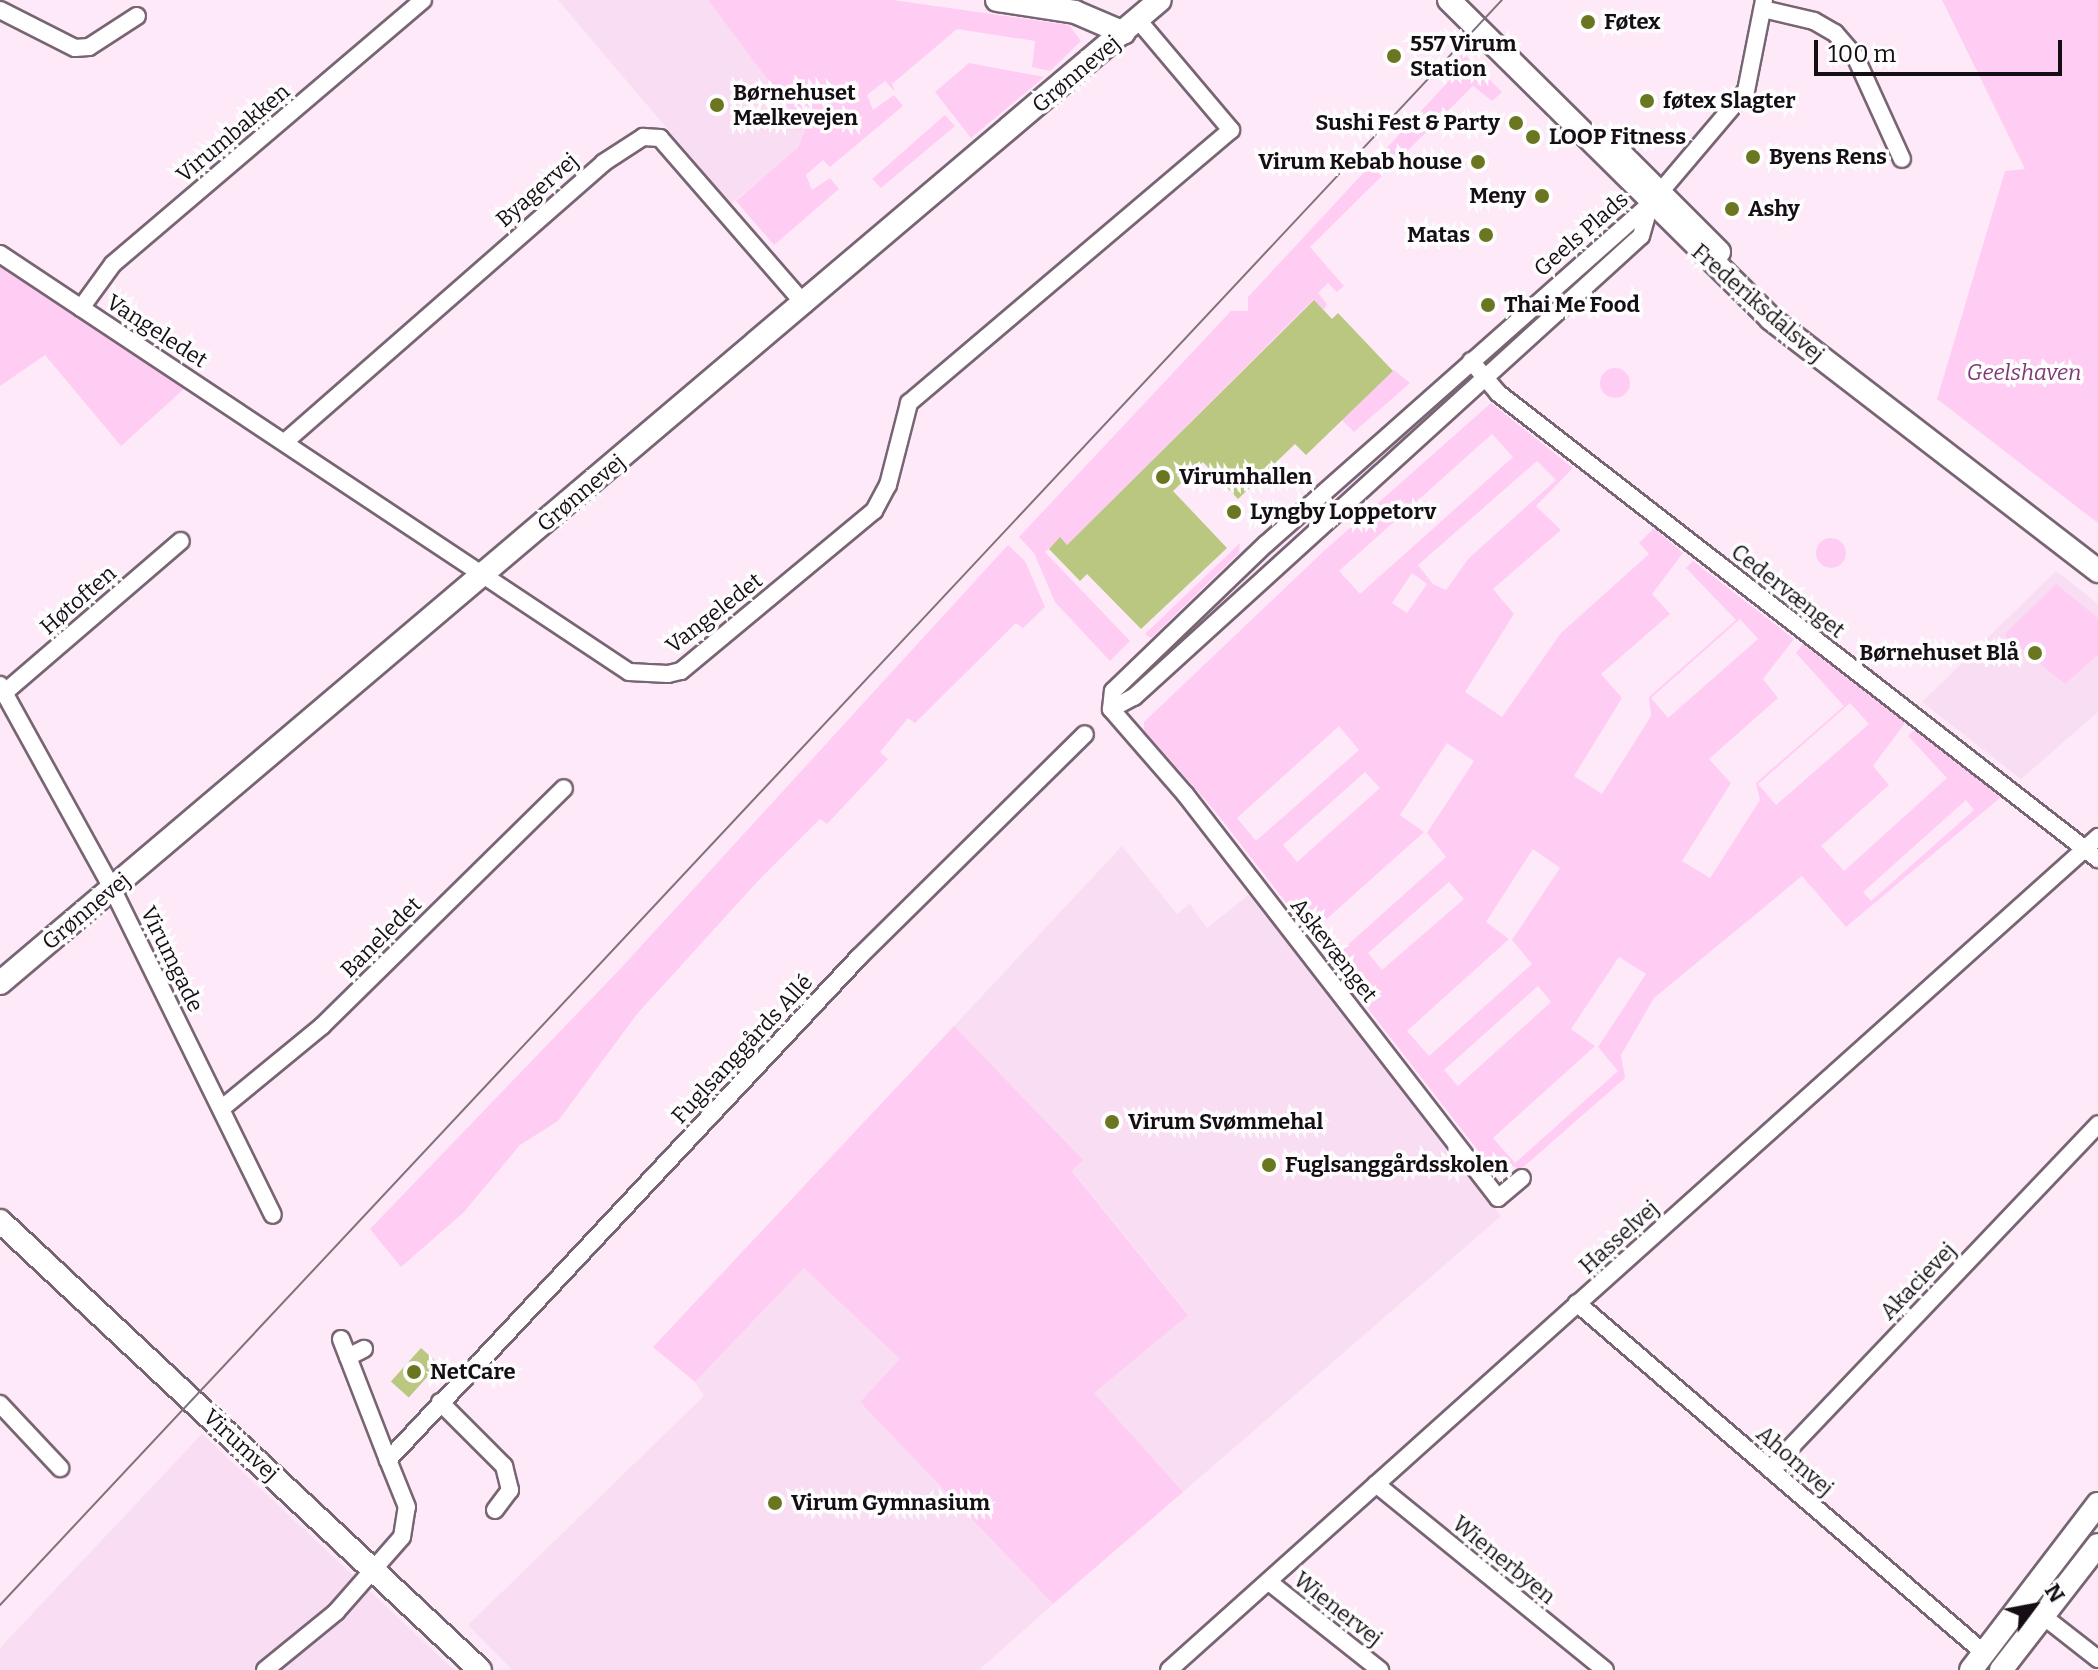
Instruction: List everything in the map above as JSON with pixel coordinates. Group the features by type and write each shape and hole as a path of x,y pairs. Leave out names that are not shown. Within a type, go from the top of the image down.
{"street":[{"name":"Virumbakken","path":"81,308 113,264 423,0"},
{"path":"997,0 1075,12 1131,27"},
{"name":"Grønnevej","path":"0,983 805,305 1160,0"},
{"name":"Frederiksdalsvej","path":"1449,0 1655,198 1793,322 2098,554"},
{"name":"Frederiksdalsvej","path":"1465,0 1771,319 2098,571"},
{"path":"1655,198 1746,91 1763,4 1835,33 1855,56 1902,159"},
{"path":"0,10 75,48 89,47 137,16"},
{"name":"Vangeledet","path":"0,254 286,441 629,672 655,676 681,671 874,511 909,403 1231,130 1131,27"},
{"name":"Byagervej","path":"286,441 603,163 643,137 660,138 805,305"},
{"name":"Geels Plads","path":"1111,709 1113,691 1151,653 1655,198"},
{"name":"Geels Plads","path":"1111,709 1134,697 1641,236 1655,198"},
{"name":"Cedervænget","path":"1471,361 1484,377 2092,854"},
{"name":"Høtoften","path":"2,689 181,541"},
{"name":"Virumgade","path":"2,689 112,888 273,1215"},
{"name":"Askevænget","path":"1111,709 1185,794 1498,1198 1522,1178"},
{"name":"Fuglsanggårds Allé","path":"388,1460 901,913 1085,734"},
{"name":"Baneledet","path":"221,1109 322,1026 564,788"},
{"name":"Hasselvej","path":"1169,1670 1577,1303 2092,854 2098,837"},
{"name":"Akacievej","path":"1770,1469 2098,1124"},
{"name":"Virumvej","path":"0,1221 480,1670"},
{"name":"Ahornvej","path":"1577,1303 1770,1469 1977,1662"},
{"path":"265,1670 336,1612 407,1528 407,1507 341,1339"},
{"path":"348,1357 364,1349"},
{"path":"440,1402 504,1466 510,1490 495,1510"},
{"path":"0,1404 60,1468"},
{"name":"Wienerbyen","path":"1376,1484 1605,1670"},
{"path":"1977,1662 2098,1504"},
{"path":"2001,1670 2098,1545"},
{"name":"Wienervej","path":"1269,1582 1380,1670"},
{"path":"2043,1616 2098,1659"}],"shaded area":[{"name":"Børnehuset Mælkevejen","path":"558,0 708,0 805,130 798,147 731,204"},
{"name":"Børnehuset Blå","path":"2056,571 2098,604 2098,712 2021,779 1922,702"},
{"name":"Fuglsanggårdsskolen","path":"1122,846 1177,914 1190,904 1207,928 1250,894 1501,1216 1183,1492 1093,1393 1188,1314 1072,1170 1082,1160 954,1026"},
{"name":"Virum Gymnasium","path":"804,1268 901,1359 860,1402 1053,1604 979,1670 512,1670 468,1625 704,1396 695,1382"},
{"path":"202,1434 454,1670 0,1670 0,1648"}],"green space":[{"path":"708,0 893,0 1069,25 1081,41 1050,71 1032,67 1035,41 957,29 892,84 895,92 885,81 867,95 873,110 894,95 903,106 830,167 823,160 806,175 812,190 830,178 839,189 774,245 736,201 798,147 805,130"},
{"name":"Geelshaven","path":"1942,0 2098,0 2098,523 1937,399 2005,171 2025,169"},
{"path":"1463,53 1502,92 1492,101 1473,86 1310,247 1344,286 1337,292 1328,283 1318,293 1327,304 1324,310 1313,300 1067,545 1060,538 1045,552 1130,641 1110,661 1055,602 1034,553 1019,537 1231,311 1248,311 1248,297 1460,69 1455,61"},
{"path":"969,63 1044,77 971,138 935,92"},
{"path":"945,115 955,126 881,188 872,179"},
{"path":"0,265 186,387 121,446 45,355 0,386"},
{"path":"1615,368 1626,372 1630,383 1626,394 1615,398 1604,394 1600,383 1604,372"},
{"path":"1394,370 1410,383 1354,432 1342,420"},
{"path":"1491,403 1573,468 1536,506 1561,530 1493,589 1514,614 1465,692 1502,717 1561,633 1649,554 1639,543 1654,528 1683,553 1652,594 1670,614 1601,674 1622,698 1574,776 1602,794 1651,716 1649,697 1736,620 1686,568 1693,561 1794,639 1763,679 1778,698 1709,759 1731,783 1682,861 1710,878 1760,800 1756,783 1844,706 1796,653 1803,644 1905,723 1873,766 1889,785 1821,846 1844,871 1947,778 1908,736 1914,730 2001,797 1846,927 1802,876 1654,998 1621,1055 1625,1078 1521,1169 1483,1157 1215,811 1144,730 1144,722 1325,550","holes":["1492,434 1513,457 1360,594 1339,571","1537,461 1556,480 1469,558 1446,590 1433,584 1418,565","1412,573 1427,584 1407,613 1392,603","1740,619 1758,639 1668,718 1651,698","1850,703 1869,724 1776,805 1758,784","1339,726 1359,750 1256,841 1237,818","1447,743 1474,761 1427,833 1446,857 1343,949 1321,924 1424,832 1400,815","1365,772 1380,788 1297,862 1283,845","1966,800 1974,810 1871,901 1863,892","1533,849 1560,868 1512,940 1532,964 1429,1056 1407,1031 1509,939 1486,922","1449,882 1464,899 1382,970 1368,953","1619,957 1646,974 1598,1047 1618,1071 1515,1163 1493,1138 1595,1046 1571,1029","1538,986 1551,1002 1458,1086 1444,1070"]},
{"path":"1831,538 1842,542 1846,553 1842,564 1831,568 1820,564 1816,553 1820,542"},
{"path":"1240,543 1239,553 1151,638 1145,634"},
{"path":"1008,545 1025,561 1045,607 1023,628 1016,623 915,723 908,718 880,752 888,759 827,824 820,819 758,881 637,1014 558,1121 520,1145 463,1213 401,1267 370,1229 622,967"},
{"path":"2056,584 2098,618 2098,655 2065,684 2004,635"},
{"path":"954,1026 1083,1160 1072,1171 1188,1315 1094,1393 1183,1492 1053,1604 860,1402 900,1359 804,1268 695,1382 653,1347"}],"building":[{"name":"Virumhallen","path":"1314,300 1332,319 1338,313 1393,371 1306,455 1295,444 1238,499 1203,462 1173,491 1227,548 1141,629 1087,574 1080,581 1049,549 1060,537 1067,545"},
{"name":"NetCare","path":"421,1348 439,1364 409,1398 391,1381"}],"tram line":[{"path":"0,1605 1502,0"}],"place":[{"name":"Føtex","path":"1588,22"},
{"name":"557 Virum Station","path":"1394,56"},
{"name":"føtex Slagter","path":"1647,101"},
{"name":"Børnehuset Mælkevejen","path":"717,105"},
{"name":"Sushi Fest & Party","path":"1516,123"},
{"name":"LOOP Fitness","path":"1533,137"},
{"name":"Byens Rens","path":"1753,157"},
{"name":"Virum Kebab house","path":"1478,162"},
{"name":"Meny","path":"1542,196"},
{"name":"Ashy","path":"1732,209"},
{"name":"Matas","path":"1486,235"},
{"name":"Thai Me Food","path":"1488,305"},
{"name":"Virumhallen","path":"1163,477"},
{"name":"Lyngby Loppetorv","path":"1234,512"},
{"name":"Børnehuset Blå","path":"2035,653"},
{"name":"Virum Svømmehal","path":"1112,1122"},
{"name":"Fuglsanggårdsskolen","path":"1269,1165"},
{"name":"NetCare","path":"414,1372"},
{"name":"Virum Gymnasium","path":"775,1503"}]}
